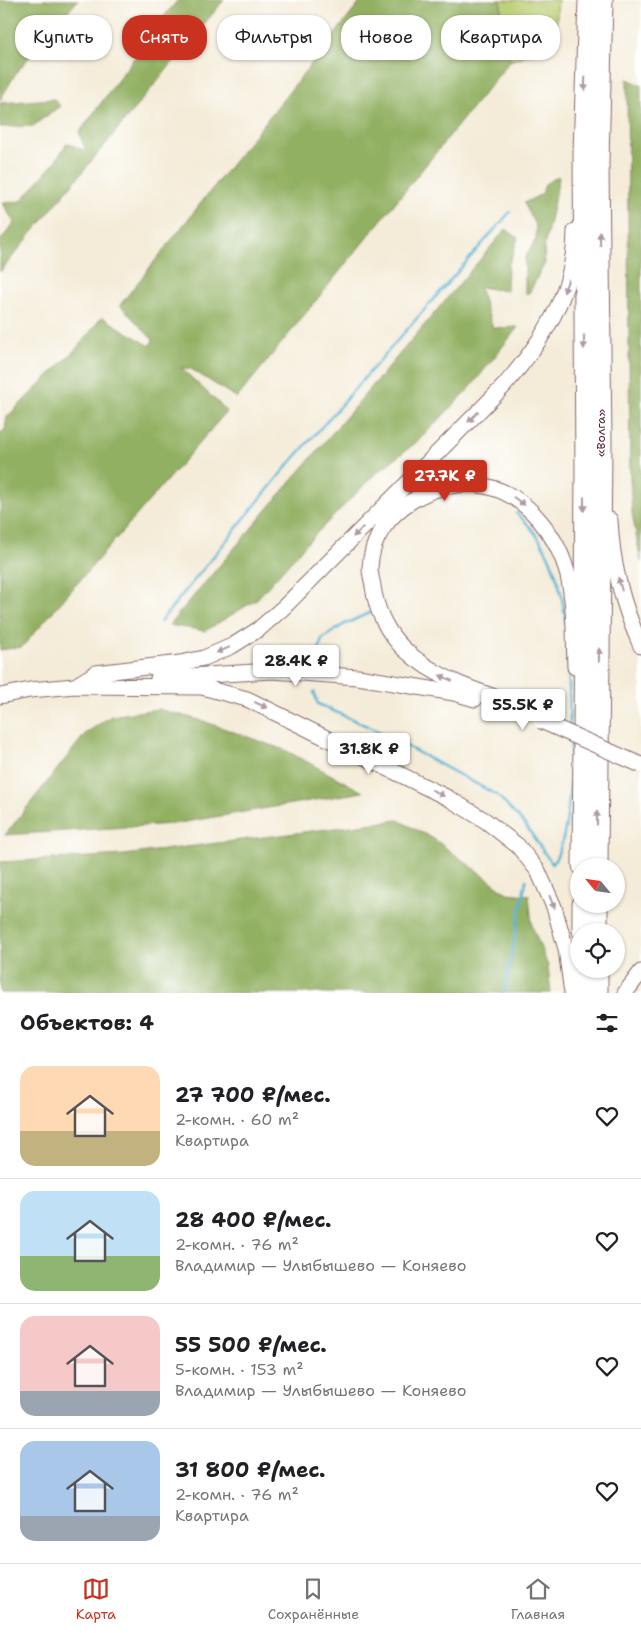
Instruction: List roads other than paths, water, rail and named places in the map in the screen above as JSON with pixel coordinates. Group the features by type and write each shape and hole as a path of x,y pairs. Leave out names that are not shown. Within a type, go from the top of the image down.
{"highway":[{"name":"«Волга»","path":"582,858 585,472 583,153 588,0"},
{"name":"«Волга»","path":"598,858 602,445 599,162 604,0"},
{"path":"582,978 582,993"},
{"path":"598,978 598,993"}],"main road":[{"path":"76,686 96,673 180,663 204,658 232,646 259,629 284,607 503,387 529,357 545,334 567,283 575,246 576,170 583,153"},
{"path":"602,445 614,562 625,602 641,646"},
{"path":"582,743 576,722 574,613 568,575 556,544 548,530 528,508 515,498 489,487 464,484 438,488 418,495 399,510 384,527 375,548 370,567 374,598 382,620 404,649 435,673 541,716 641,756"},
{"path":"0,696 30,690 184,675 272,670 358,677 454,693 541,716 641,765"},
{"path":"76,686 202,687 246,699 448,798 486,821 518,846 538,871 554,907 566,949 572,993"},
{"path":"0,689 30,690"},
{"path":"625,993 641,972"}],"waterway":[{"path":"160,622 283,471 510,212"},
{"path":"516,513 535,534 549,558 559,584 567,641 570,727"},
{"path":"317,657 322,639 343,625 371,612"},
{"path":"314,692 318,704 378,731 497,795 526,826 552,864 558,854 566,823 571,769 570,740"},
{"path":"504,993 526,880"}]}
